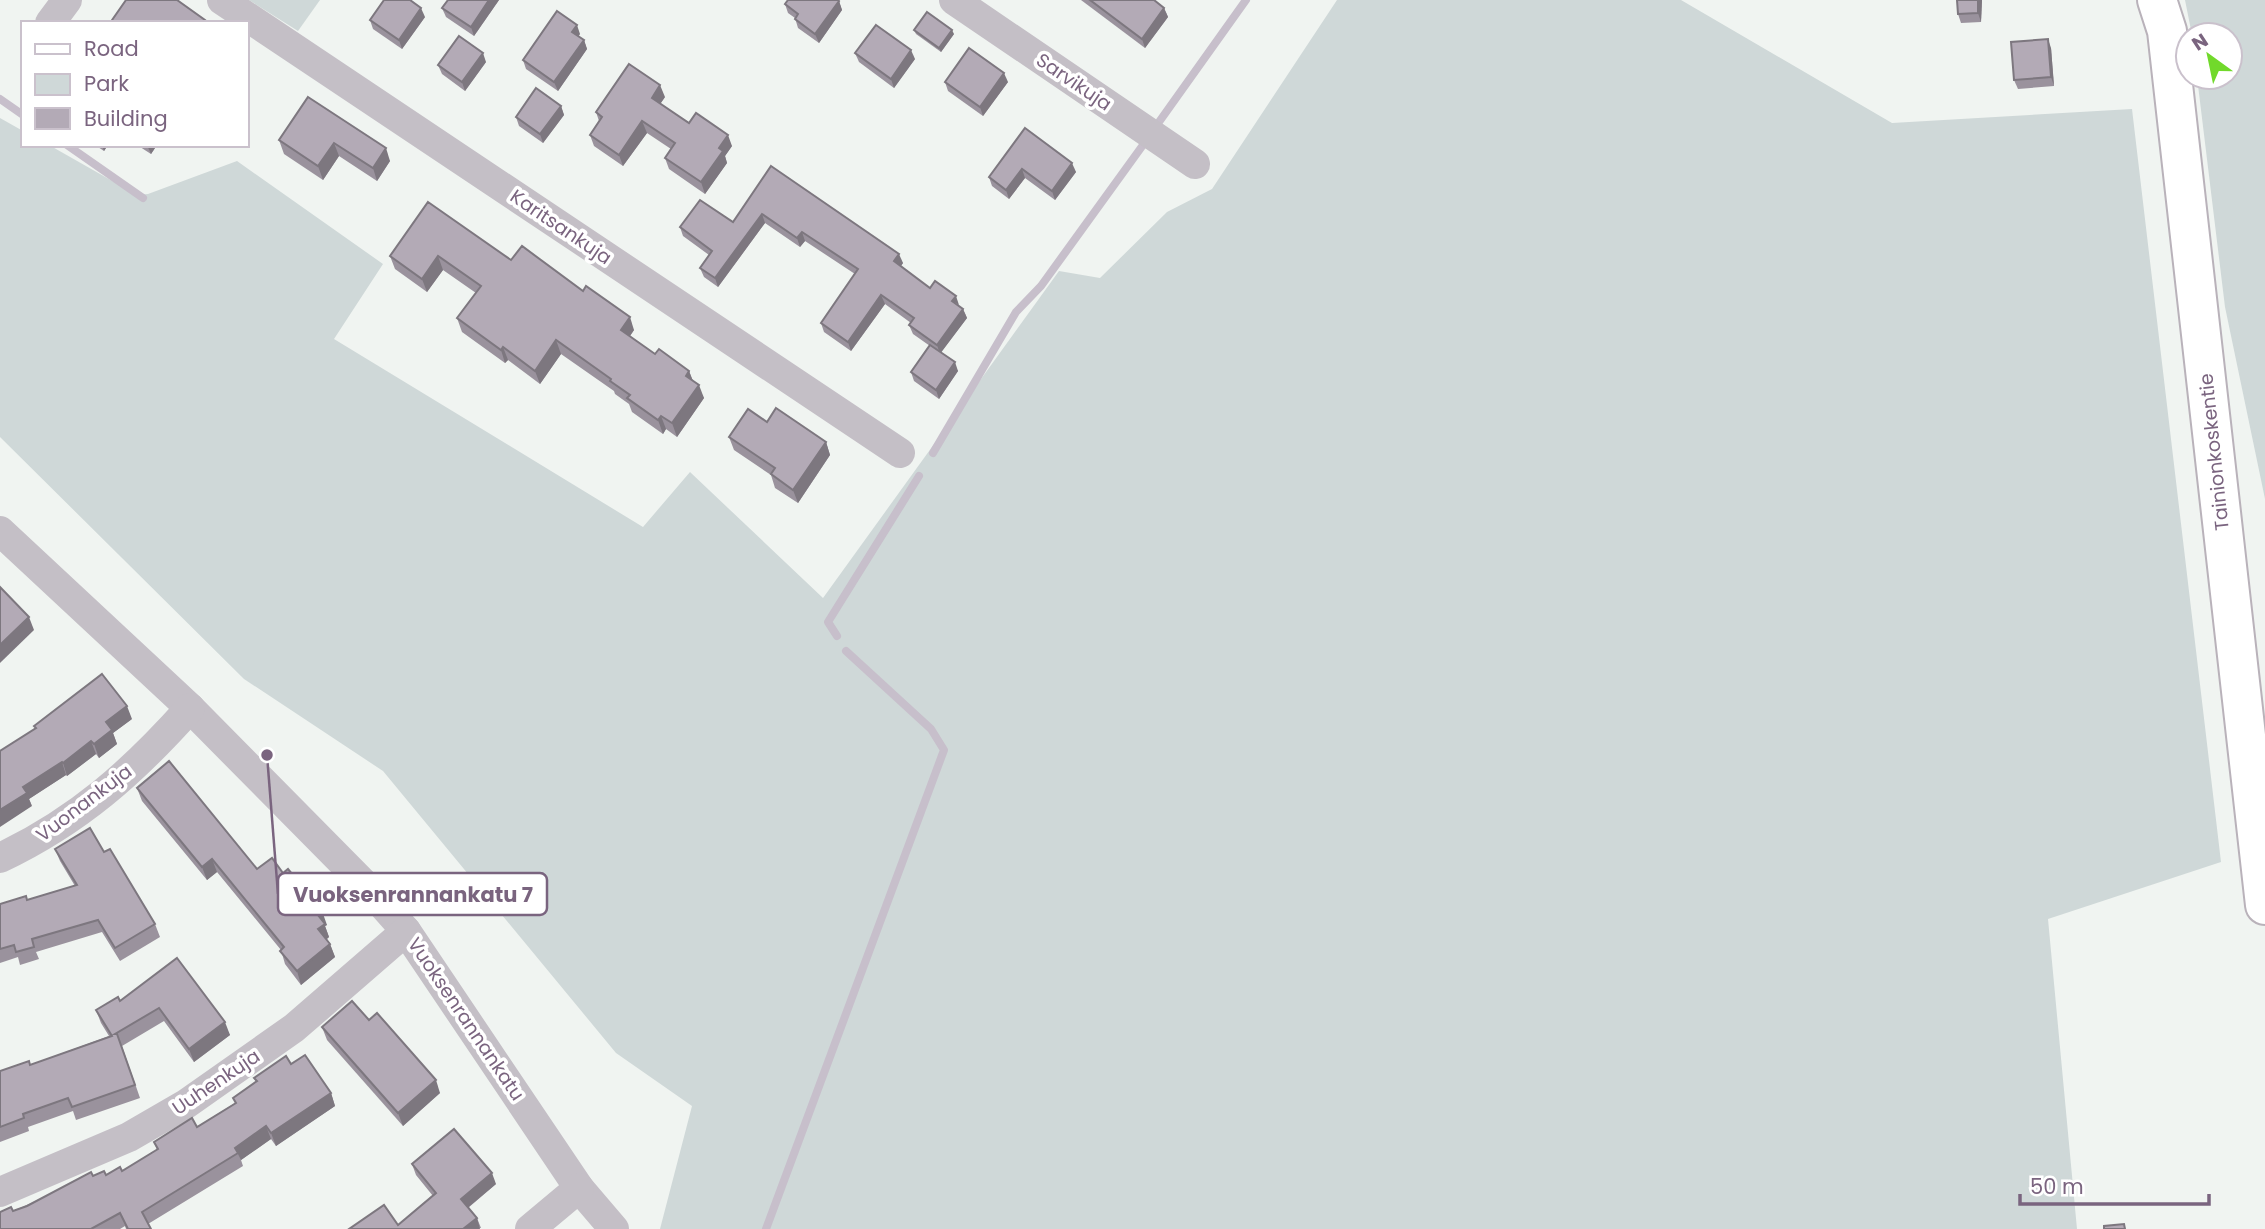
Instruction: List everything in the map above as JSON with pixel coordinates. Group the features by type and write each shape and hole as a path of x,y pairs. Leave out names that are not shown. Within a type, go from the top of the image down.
{"main road":[{"name":"Tainionkoskentie","path":"2157,0 2167,31 2265,905"}],"street":[{"path":"51,21 67,0"},
{"name":"Karitsankuja","path":"222,0 900,453"},
{"name":"Sarvikuja","path":"954,0 1195,164"},
{"name":"Vuoksenrannankatu","path":"0,531 190,708 367,887 406,931 579,1188 614,1229"},
{"name":"Vuonankuja","path":"0,858 26,846 68,820 115,785 156,746 190,708"},
{"name":"Uuhenkuja","path":"0,1192 129,1137 186,1104 294,1028 406,931"},
{"path":"530,1229 579,1188"}],"green space":[{"path":"249,0 320,0 298,31"},
{"path":"1337,0 1681,0 1892,123 2132,109 2221,862 2048,919 2077,1229 660,1229 692,1106 616,1053 383,771 244,679 0,437 0,118 21,130 21,147 53,147 137,195 148,194 237,161 383,264 334,339 643,527 690,472 823,598 1059,271 1100,278 1167,212 1212,189"},
{"path":"2185,0 2265,0 2265,499 2225,307 2199,91 2244,91 2244,21 2189,21"}],"building":[{"path":"126,0 177,0 205,20 204,21 111,21"},
{"path":"384,0 410,0 421,8 399,40 370,20"},
{"path":"448,0 489,0 471,27 442,8"},
{"path":"788,0 839,1 815,34 795,19 798,14 785,4"},
{"path":"1090,0 1154,0 1164,8 1142,39"},
{"path":"1957,0 1978,0 1978,13 1958,14"},
{"path":"557,11 577,25 572,32 584,40 554,82 523,60"},
{"path":"927,12 952,30 939,48 914,30"},
{"path":"876,25 911,50 891,79 855,53"},
{"path":"459,36 483,53 462,82 438,65"},
{"path":"2048,39 2051,77 2014,80 2011,42"},
{"path":"969,48 1004,73 980,107 945,82"},
{"path":"629,64 660,85 652,98 689,123 696,113 728,135 719,148 723,151 701,182 665,158 675,143 642,121 619,155 590,135 602,117 596,112"},
{"path":"536,88 561,106 540,134 516,117"},
{"path":"308,97 386,148 373,168 334,143 318,166 279,140"},
{"path":"1025,128 1072,163 1052,191 1022,169 1006,190 989,177"},
{"path":"771,166 899,254 894,261 930,288 935,281 956,296 952,301 963,309 937,345 909,325 914,318 881,295 848,342 821,323 858,269 802,232 797,238 762,214 715,278 700,268 712,251 680,227 700,200 733,222"},
{"path":"428,202 511,260 522,246 583,291 586,286 630,317 621,330 655,354 659,349 689,371 686,376 699,385 672,423 661,416 658,420 627,398 630,395 610,381 611,379 556,340 535,371 457,318 481,286 438,256 422,279 390,256"},
{"path":"930,345 955,362 936,390 911,372"},
{"path":"776,408 826,442 793,490 771,474 775,468 729,437 748,409 767,422"},
{"path":"0,587 29,617 0,645"},
{"path":"102,674 127,706 106,722 112,730 23,787 27,793 0,810 0,751 36,728 34,726"},
{"path":"169,761 257,869 272,858 283,873 288,869 322,911 318,915 325,924 318,929 330,944 297,971 280,951 284,947 212,859 202,867 137,788"},
{"path":"90,828 104,852 110,849 155,924 115,948 98,920 32,939 34,947 16,952 14,945 0,949 0,904 26,896 27,900 77,885 55,849"},
{"path":"177,958 225,1022 189,1049 159,1008 115,1034 135,1085 72,1107 68,1098 23,1114 24,1118 0,1127 0,1071 29,1061 30,1065 112,1036 96,1010 118,997 120,1001"},
{"path":"352,1001 369,1020 377,1013 436,1080 398,1113 322,1027"},
{"path":"305,1055 331,1093 271,1133 266,1126 235,1148 238,1153 142,1212 151,1229 128,1229 120,1213 91,1229 0,1229 0,1212 11,1207 13,1211 27,1206 91,1172 93,1176 104,1171 106,1175 120,1167 122,1171 158,1149 154,1142 192,1118 197,1127 236,1103 233,1098 257,1081 254,1078 286,1056 291,1064"},
{"path":"454,1129 492,1173 461,1199 477,1218 463,1229 349,1229 384,1205 398,1225 436,1193 412,1164"},
{"path":"2124,1224 2125,1229 2104,1229 2104,1226"}],"waterway":[{"path":"1159,122 1246,0"},
{"path":"0,99 21,114"},
{"path":"933,453 1016,312 1041,286 1143,145"},
{"path":"70,147 143,198"},
{"path":"837,636 828,622 919,476"},
{"path":"766,1229 944,750 931,729 846,651"}],"place":[{"name":"Vuoksenrannankatu 7","path":"267,755"}]}
